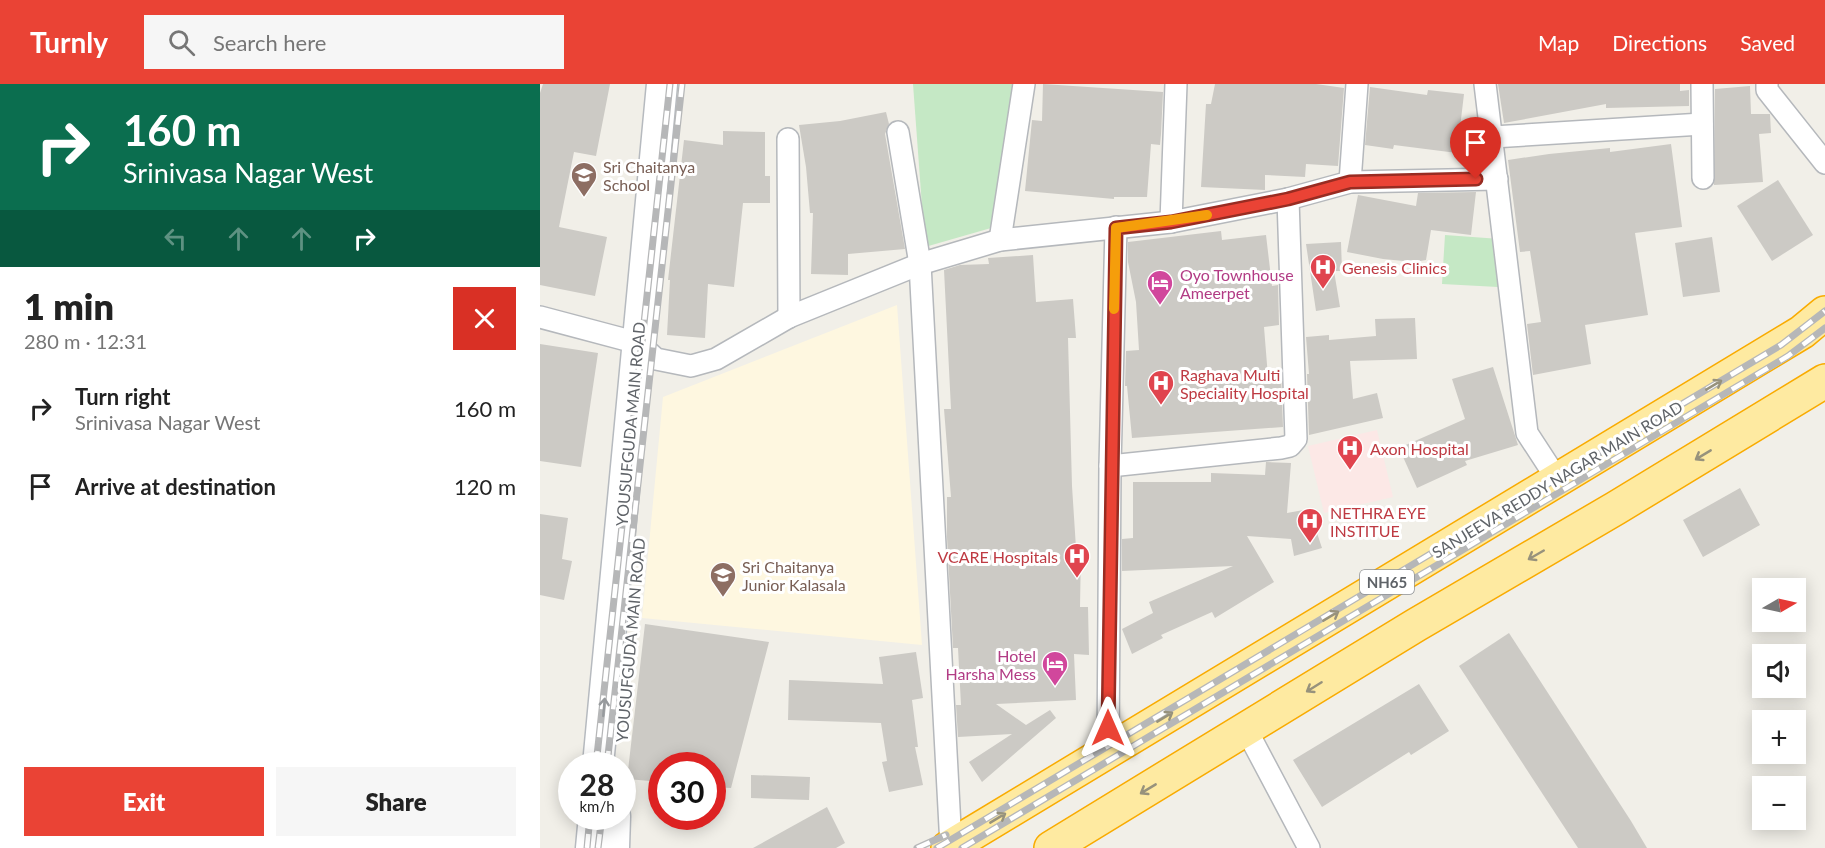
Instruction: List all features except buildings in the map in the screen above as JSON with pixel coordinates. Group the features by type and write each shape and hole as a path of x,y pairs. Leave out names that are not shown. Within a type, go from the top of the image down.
{"highway":[{"name":"SANJEEVA REDDY NAGAR MAIN ROAD","path":"949,847 1802,332 1825,313"},
{"path":"1051,848 1825,381"}],"main road":[{"name":"YOUSUFGUDA MAIN ROAD","path":"620,752 647,351 662,84"},
{"name":"YOUSUFGUDA MAIN ROAD","path":"600,752 680,84"},
{"path":"591,848 593,830"},
{"path":"614,848 615,830"}],"street":[{"path":"1000,240 1024,84"},
{"path":"1171,222 1176,84"},
{"path":"1350,182 1357,84"},
{"path":"1485,84 1527,433 1557,479"},
{"path":"1702,84 1703,178"},
{"path":"1769,86 1825,163"},
{"path":"1493,137 1702,124"},
{"path":"898,132 920,264 949,847"},
{"path":"788,139 789,318"},
{"path":"540,317 691,366 716,359 789,318 920,264 1000,240 1171,222 1288,199 1350,182 1497,179"},
{"path":"1110,466 1281,448 1290,446 1296,440 1288,199"},
{"path":"1108,752 1110,466 1116,228"},
{"path":"1246,729 1309,848"}],"shaded area":[{"path":"897,305 922,645 642,618 663,397"},
{"name":"Axon Hospital","path":"1377,430 1393,497 1324,513 1308,446"}],"green space":[{"path":"913,84 1017,84 998,226 925,247"},
{"path":"1445,235 1500,239 1498,287 1442,284"}],"railway":[{"path":"597,752 670,84"},
{"path":"608,752 682,84"},
{"path":"937,848 1781,345 1825,311"},
{"path":"962,848 1788,356 1825,328"},
{"path":"587,848 589,830"},
{"path":"598,848 600,830"},
{"path":"917,848 946,835"}],"slow traffic":[{"path":"1114,309 1116,228 1171,222 1207,215"}],"place":[{"name":"Sri Chaitanya School","path":"584,198"},
{"name":"Genesis Clinics","path":"1323,290"},
{"name":"Oyo Townhouse Ameerpet","path":"1160,306"},
{"name":"Raghava Multi Speciality Hospital","path":"1161,406"},
{"name":"Axon Hospital","path":"1350,471"},
{"name":"NETHRA EYE INSTITUE","path":"1310,544"},
{"name":"VCARE Hospitals","path":"1077,579"},
{"name":"Sri Chaitanya Junior Kalasala","path":"723,598"},
{"name":"Hotel Harsha Mess","path":"1055,687"}],"route":[{"path":"1108,728 1110,466 1116,228 1171,222 1288,199 1350,182 1476,179"}]}
